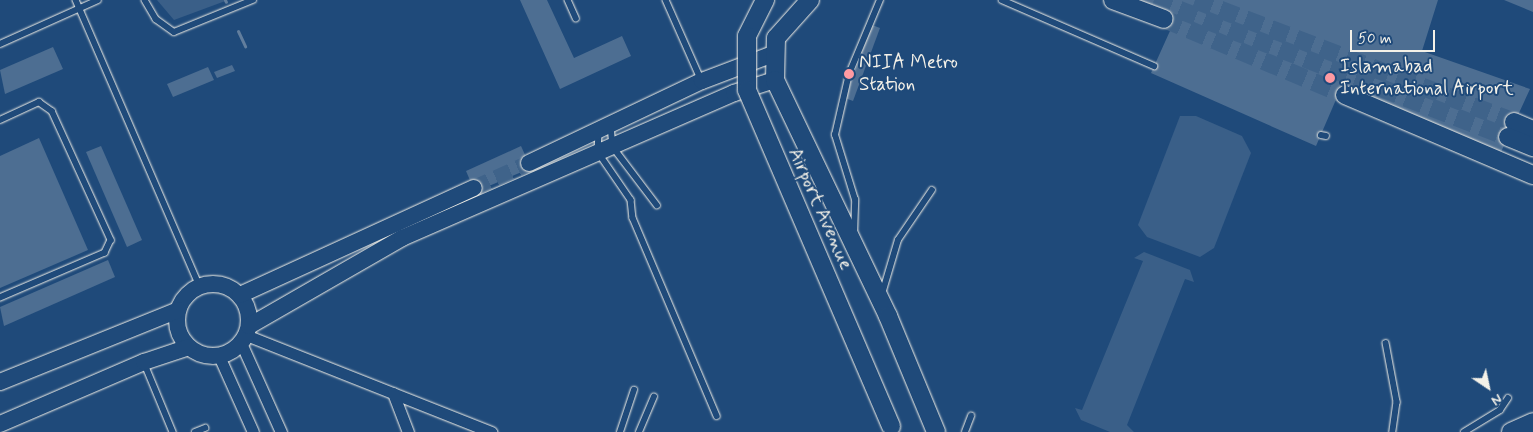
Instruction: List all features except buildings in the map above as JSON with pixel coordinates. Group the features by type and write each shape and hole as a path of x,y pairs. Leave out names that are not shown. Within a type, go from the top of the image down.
{"main road":[{"name":"Airport Avenue","path":"765,0 747,36 747,90 892,429"},
{"path":"775,80 773,54 784,24 810,0"},
{"path":"1113,0 1164,19"},
{"name":"Airport Avenue","path":"775,80 880,298 936,432"},
{"path":"1345,96 1533,175"},
{"path":"1533,130 1511,130 1533,147"},
{"path":"1511,432 1533,422"}],"street":[{"path":"549,175 536,161 605,130 702,81 773,54"},
{"path":"219,356 245,335 372,253 734,93 775,80"},
{"path":"240,295 474,188"},
{"path":"0,382 178,310 200,286 221,284 240,295 249,315 245,335 281,432"},
{"path":"178,310 178,329 189,347"},
{"path":"245,335 491,432"},
{"path":"0,424 144,362 189,347 219,356 253,432"},
{"path":"393,393 408,432"}],"lane":[{"path":"76,0 200,286"},
{"path":"0,44 98,0"},
{"path":"145,0 156,19 174,32 253,0"},
{"path":"568,0 576,18"},
{"path":"666,0 702,81"},
{"path":"853,241 855,200 842,169 835,135 838,114 868,22 880,0"},
{"path":"1002,0 1154,66"},
{"path":"0,120 39,102 52,111 111,240 105,253 0,298"},
{"path":"605,130 605,149 631,200 633,218 718,416"},
{"path":"605,130 605,149 657,205"},
{"path":"880,298 898,240 932,190"},
{"path":"1386,343 1397,402 1394,432"},
{"path":"144,362 173,432"},
{"path":"620,432 634,390"},
{"path":"639,432 654,397"},
{"path":"1464,432 1500,410 1508,398"},
{"path":"965,432 971,416"},
{"path":"195,432 205,428"}],"shaded area":[{"path":"157,0 228,0 174,20"},
{"path":"1180,116 1196,116 1242,136 1251,153 1214,248 1200,257 1147,237 1138,225"},
{"path":"1144,252 1190,270 1194,282 1185,279 1127,425 1134,432 1110,432 1081,420 1075,408 1082,410 1143,261 1134,258"}],"waterway":[{"path":"238,31 245,46"}],"tunnel":[{"path":"1154,0 1508,137"},
{"path":"1195,0 1514,122"},
{"path":"1164,19 1345,95"},
{"path":"474,188 529,163"}],"place":[{"name":"NIIA Metro Station","path":"849,74"},
{"name":"Islamabad International Airport","path":"1330,78"}]}
